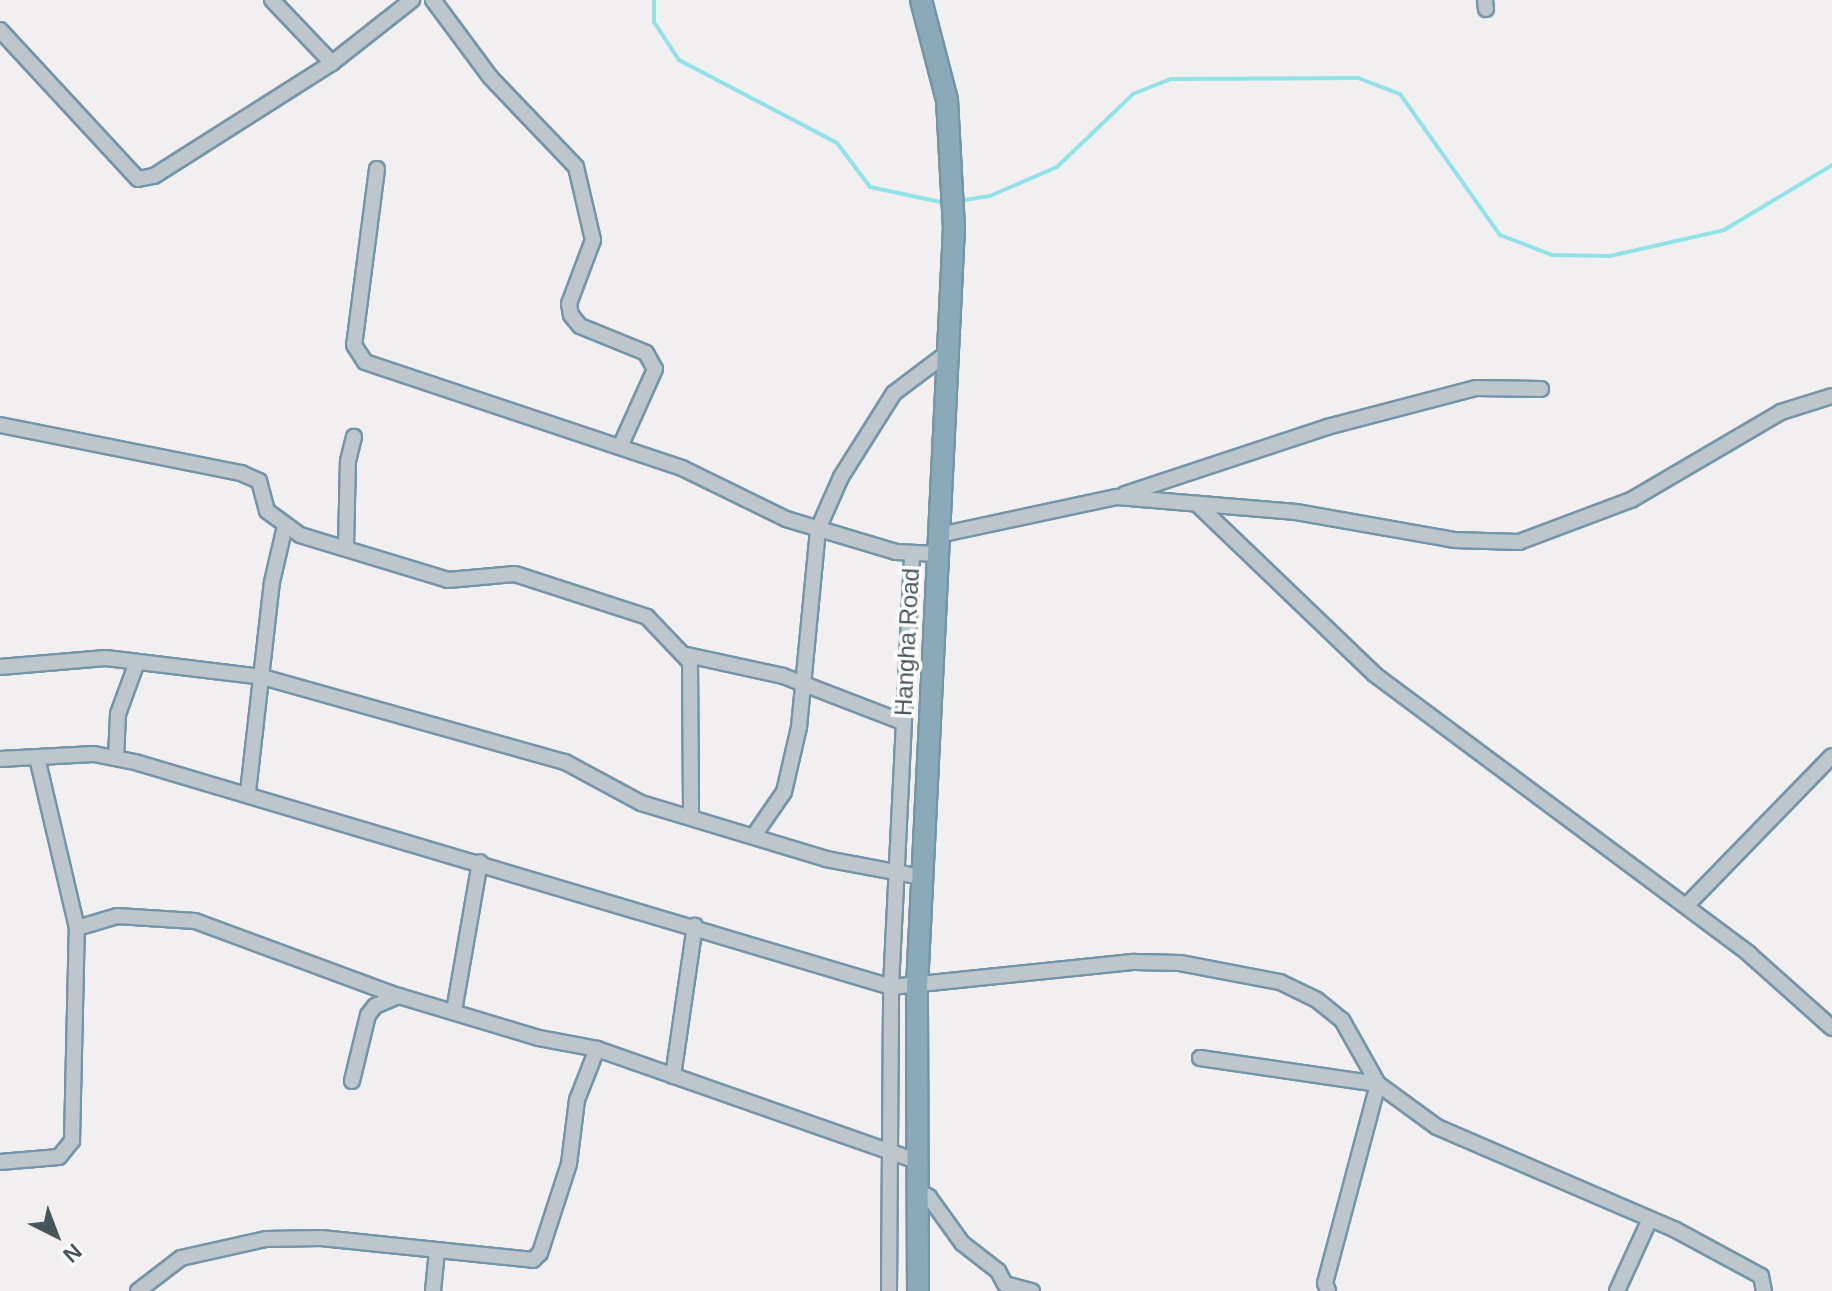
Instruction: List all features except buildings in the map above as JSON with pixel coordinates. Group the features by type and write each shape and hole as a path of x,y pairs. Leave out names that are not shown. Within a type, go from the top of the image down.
{"highway":[{"name":"Hangha Road","path":"918,1291 917,987 954,229 947,100 921,0"}],"street":[{"path":"272,0 332,63"},
{"path":"0,31 138,179 154,176 332,63 412,0"},
{"path":"433,0 491,78 576,167 593,240 569,304 571,315 580,326 646,353 655,369 620,447"},
{"path":"377,169 354,345 357,356 377,368 709,479 786,519 912,555 938,544 1117,497 1327,427 1476,388 1541,389"},
{"path":"755,834 784,792 799,727 818,529 841,477 894,393 950,351"},
{"path":"1117,497 1296,512 1454,540 1519,542 1631,500 1781,412 1832,396"},
{"path":"0,425 241,473 259,481 267,511 285,526 448,580 504,573 539,580 647,617 687,655 803,685 902,722"},
{"path":"346,547 348,461 354,437"},
{"path":"1197,504 1374,674 1686,906 1832,1028"},
{"path":"248,792 272,582 285,526"},
{"path":"889,1291 891,987 912,555"},
{"path":"687,655 692,676 691,817"},
{"path":"0,667 106,658 262,677 565,762 641,803 755,834 826,859 922,877"},
{"path":"116,758 118,714 137,662"},
{"path":"0,759 94,754 116,758 248,792 891,987 917,987 1135,962 1180,963 1280,982 1317,1000 1342,1020 1378,1084 1437,1127 1650,1219 1761,1276 1764,1291"},
{"path":"1686,906 1832,756"},
{"path":"0,1162 59,1157 72,1141 77,928 37,758"},
{"path":"454,1011 480,862"},
{"path":"77,928 117,916 195,921 399,996 539,1038 597,1049 919,1162"},
{"path":"673,1076 695,926"},
{"path":"352,1081 368,1015 375,1006 399,996"},
{"path":"138,1291 181,1258 266,1239 321,1238 437,1251 495,1252 533,1260 540,1253 569,1164 583,1076 597,1049"},
{"path":"1200,1058 1378,1084"},
{"path":"1328,1291 1325,1283 1378,1084"},
{"path":"919,1191 929,1197 962,1243 998,1271 1005,1284 1032,1291"},
{"path":"1617,1291 1650,1219"},
{"path":"433,1291 437,1251"}],"waterway":[{"path":"654,0 654,22 679,60 837,143 870,187 945,203"},
{"path":"958,201 990,196 1057,167 1133,94 1171,79 1358,78 1400,94 1500,235 1552,255 1610,256 1724,230 1832,165"}]}
